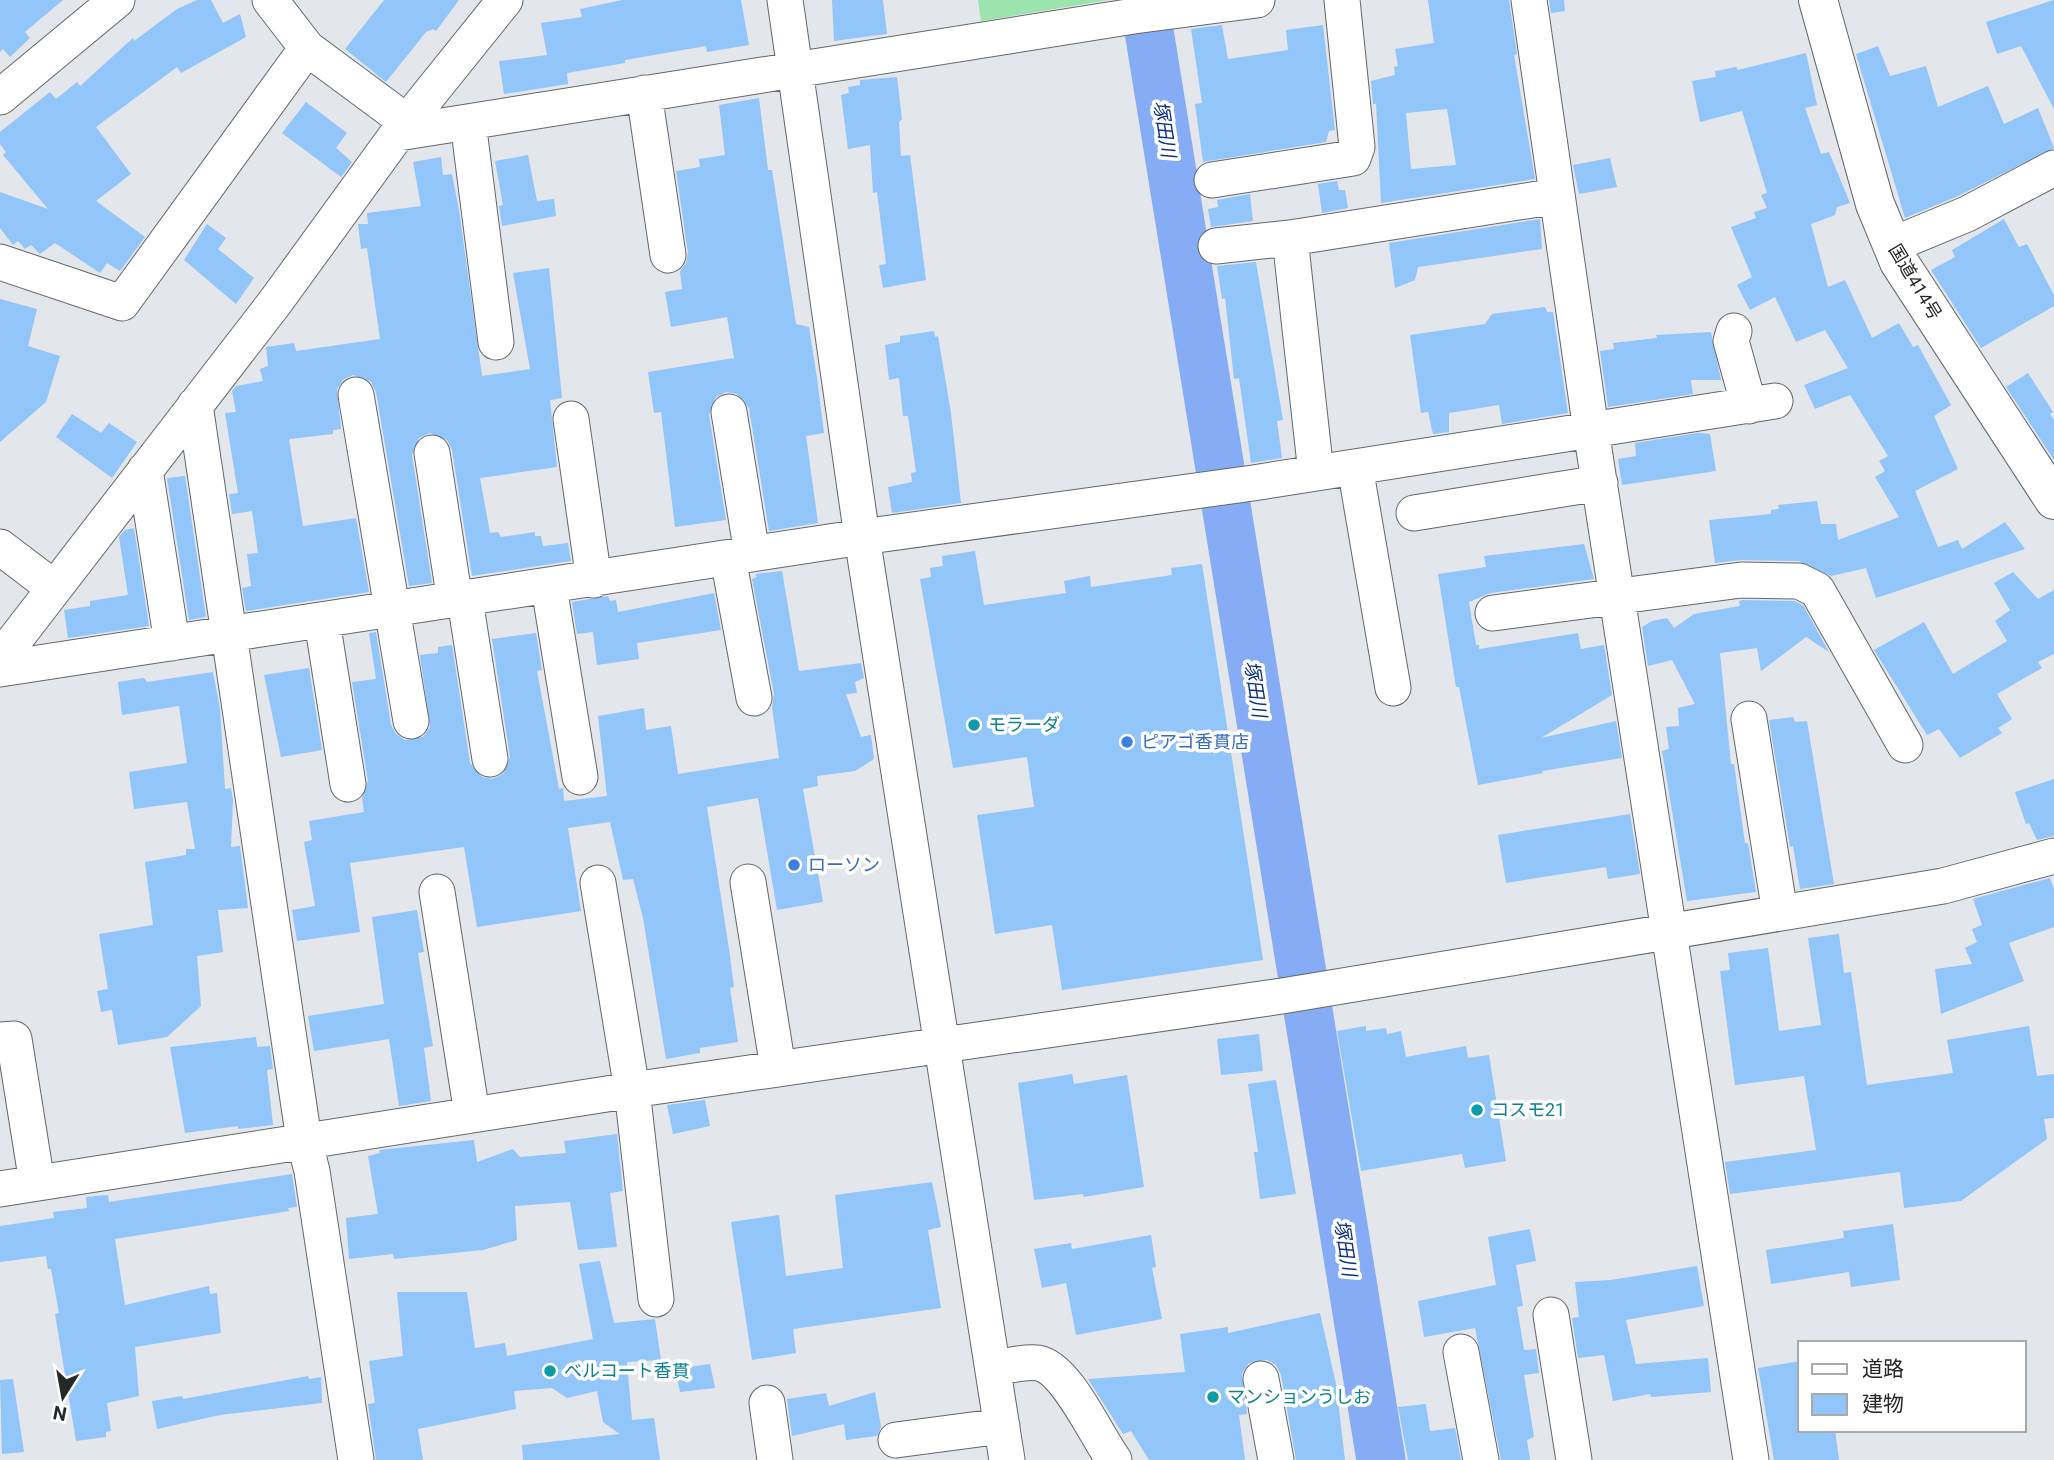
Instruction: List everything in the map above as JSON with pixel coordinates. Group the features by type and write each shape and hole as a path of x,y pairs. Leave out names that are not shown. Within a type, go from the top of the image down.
{"highway":[{"name":"国道414号","path":"1818,0 1875,204 1899,262 2054,500"}],"street":[{"path":"0,97 117,0"},
{"path":"270,0 307,48 402,128 468,122 1134,16 1257,0"},
{"path":"0,659 275,301 402,128 505,0"},
{"path":"785,0 862,537 1007,1460"},
{"path":"1212,180 1353,158 1357,147 1342,0"},
{"path":"1529,0 1591,430 1751,1460"},
{"path":"0,262 122,303 307,48"},
{"path":"644,93 668,255"},
{"path":"468,122 496,342"},
{"path":"1892,245 1967,214 2054,168"},
{"path":"1216,246 1290,238 1557,196"},
{"path":"1290,238 1317,473"},
{"path":"0,669 460,601 862,537 1253,483 1762,403 1731,341 1734,331"},
{"path":"356,395 411,721"},
{"path":"195,405 304,1140 312,1171 356,1460"},
{"path":"729,412 754,698"},
{"path":"571,419 594,580"},
{"path":"432,453 490,759"},
{"path":"1355,467 1393,688"},
{"path":"145,470 172,643"},
{"path":"1414,513 1600,483"},
{"path":"0,547 54,588"},
{"path":"1493,613 1741,580 1799,581 1817,590 1906,745"},
{"path":"549,587 580,777"},
{"path":"323,621 348,785"},
{"path":"1749,719 1780,914"},
{"path":"0,1189 472,1114 1282,996 1943,886 2054,856"},
{"path":"598,883 632,1090 656,1299"},
{"path":"748,883 778,1068"},
{"path":"437,892 472,1114"},
{"path":"0,1040 13,1039 37,1183"},
{"path":"1551,1315 1574,1460"},
{"path":"1461,1352 1481,1460"},
{"path":"994,1368 1036,1363 1050,1367 1065,1383 1114,1460"},
{"path":"1261,1379 1276,1460"},
{"path":"767,1402 775,1460"},
{"path":"896,1440 1002,1426"}],"green space":[{"path":"978,0 1109,0 981,21"}],"building":[{"path":"0,0 63,0 25,32 30,38 10,57 3,49 0,52"},
{"path":"197,0 211,0 223,23 240,14 246,37 181,73 177,67 96,127 131,174 96,201 145,237 120,271 107,263 100,273 55,243 40,254 31,245 25,249 18,241 13,245 0,228 0,192 48,209 3,155 6,152 0,144 0,132 50,92 56,99 77,82 80,86 133,38 134,41 177,9"},
{"path":"384,0 459,0 436,31 433,29 426,32 386,82 345,49"},
{"path":"622,0 741,0 749,45 707,52 706,46 625,60 625,63 567,73 568,84 504,94 499,61 547,55 541,23 582,17 580,9"},
{"path":"832,0 883,0 887,34 834,41"},
{"path":"1428,0 1509,0 1517,54 1514,55 1535,179 1381,203 1376,104 1373,104 1371,81 1395,75 1394,67 1398,66 1395,49 1434,43","holes":["1447,109 1456,165 1411,169 1406,113"]},
{"path":"1549,0 1564,0 1565,11 1551,13"},
{"path":"2054,0 2054,109 2021,46 1997,54 1986,22"},
{"path":"1222,25 1228,59 1288,50 1286,30 1323,25 1335,130 1329,131 1326,142 1203,162 1195,104 1202,103 1191,29"},
{"path":"1878,46 1890,76 1926,66 1938,107 1988,86 2004,124 2038,108 2054,148 1958,196 1905,218 1856,54"},
{"path":"1806,53 1817,105 1805,108 1821,154 1829,152 1850,203 1837,207 1835,215 1811,224 1828,287 1845,280 1872,338 1899,323 1913,347 1918,345 1951,405 1934,416 1958,469 1915,491 1938,547 1958,540 1962,549 2005,522 2025,549 1876,598 1866,568 1831,576 1799,561 1741,560 1715,563 1709,520 1771,514 1771,510 1779,509 1778,505 1817,501 1821,524 1836,524 1838,540 1899,517 1875,477 1885,471 1879,461 1888,456 1850,395 1815,409 1804,385 1848,368 1825,330 1796,342 1775,297 1750,310 1737,285 1752,277 1731,227 1756,218 1754,212 1767,208 1761,195 1767,193 1742,111 1700,122 1692,81 1716,77 1715,71 1736,67 1738,70"},
{"path":"897,77 902,119 899,122 901,156 910,155 926,280 883,288 879,265 886,264 877,192 873,193 870,145 848,149 841,95 849,93 848,87 860,85 860,80"},
{"path":"759,98 768,170 772,170 796,324 809,327 817,378 824,433 806,436 818,523 769,531 749,408 737,394 726,392 716,397 709,415 726,520 675,527 661,412 654,413 648,372 734,358 727,317 671,327 665,292 682,289 680,271 686,263 688,253 676,171 700,167 699,159 725,155 719,105"},
{"path":"306,102 347,133 336,148 352,162 341,177 282,133"},
{"path":"528,155 537,201 554,199 556,216 502,226 499,206 503,205 495,161"},
{"path":"441,157 443,175 452,174 459,210 482,376 530,369 513,273 549,268 562,398 550,400 557,467 480,478 490,533 498,532 501,537 535,532 535,536 541,536 543,546 568,543 571,561 472,576 452,450 447,440 430,433 419,438 412,455 432,583 409,586 376,392 371,382 353,375 344,379 337,389 341,429 333,430 333,434 289,439 303,526 356,518 369,592 246,611 242,588 251,586 247,554 258,553 252,511 232,514 229,494 238,493 225,413 236,412 232,391 236,386 263,381 260,369 268,366 266,347 294,343 296,351 380,339 367,248 361,249 358,224 368,224 367,213 421,206 413,162"},
{"path":"1610,158 1617,187 1579,194 1573,165"},
{"path":"1337,181 1339,190 1345,190 1348,208 1322,213 1318,184"},
{"path":"1250,194 1253,221 1211,227 1208,209 1218,207 1217,200"},
{"path":"1540,219 1542,249 1418,267 1415,280 1395,288 1389,243"},
{"path":"2004,219 2019,247 2027,244 2054,295 2054,306 1981,348 1931,270 1955,257 1952,250"},
{"path":"207,224 226,238 218,249 254,278 236,304 184,260"},
{"path":"1256,262 1283,420 1277,421 1282,458 1251,463 1239,378 1234,379 1225,298 1222,299 1217,266"},
{"path":"0,299 37,309 28,346 60,356 46,402 0,442"},
{"path":"1545,307 1547,312 1553,312 1568,413 1502,424 1499,405 1449,413 1449,432 1433,434 1428,412 1421,413 1410,335 1485,324 1492,314"},
{"path":"934,331 935,337 938,336 951,413 961,503 892,513 888,487 912,482 911,473 916,472 908,416 903,416 899,378 889,380 885,345 900,342 900,336"},
{"path":"1711,332 1721,380 1691,380 1693,394 1608,407 1600,351 1614,349 1613,343 1657,338 1656,335"},
{"path":"2028,373 2053,412 2050,414 2054,420 2054,460 2006,387"},
{"path":"72,414 101,433 109,423 137,442 112,478 56,437"},
{"path":"1698,433 1710,434 1716,471 1622,485 1618,459 1636,456 1635,443"},
{"path":"185,476 206,617 189,620 167,478"},
{"path":"134,528 149,626 68,638 64,610 90,606 90,601 128,595 119,537 125,530"},
{"path":"1584,544 1594,579 1490,593 1469,602 1476,645 1479,645 1479,649 1578,633 1581,649 1604,645 1612,695 1541,738 1616,721 1622,758 1478,785 1459,687 1456,687 1438,574 1486,567 1484,556"},
{"name":"ピアゴ香貫店","path":"975,551 984,605 1066,593 1064,581 1090,576 1091,587 1172,575 1171,568 1202,564 1263,960 1062,990 1052,925 995,934 977,815 1034,807 1027,757 953,768 920,579 931,577 930,568 943,566 942,556"},
{"path":"782,571 799,671 861,663 864,678 855,682 857,693 846,694 861,737 871,735 874,759 855,771 817,776 818,786 803,789 823,902 777,910 758,798 707,807 729,949 734,987 730,988 738,1042 700,1048 700,1053 666,1059 643,918 633,879 623,880 610,822 568,828 581,911 477,927 464,847 350,863 360,932 297,941 292,910 315,906 304,842 312,840 309,821 364,812 362,798 368,781 352,682 376,679 369,633 376,632 391,725 396,734 405,740 423,737 430,727 420,655 438,653 438,647 452,645 470,763 482,777 492,779 503,774 510,757 492,639 536,633 542,670 537,671 559,789 563,788 564,801 607,796 598,716 644,708 646,730 671,726 678,774 779,758 772,707 774,694 752,579 757,577 755,574"},
{"path":"2013,572 2038,599 2054,590 2054,654 2038,662 2042,668 1997,694 2012,719 1998,728 2002,733 1960,758 1939,729 1927,735 1874,650 1924,622 1953,674 2007,641 1995,621 2010,610 1994,583"},
{"path":"714,593 721,630 637,643 639,659 597,665 593,632 577,634 572,602 608,596 610,601 616,600 618,612"},
{"path":"1739,601 1794,601 1803,605 1829,652 1806,637 1761,671 1757,648 1720,653 1731,764 1734,764 1745,843 1748,843 1756,892 1687,901 1662,751 1669,749 1666,727 1679,726 1678,708 1695,704 1672,660 1648,666 1642,627 1652,621 1667,618 1674,628 1694,614 1740,606"},
{"path":"309,668 322,750 281,757 264,675"},
{"path":"213,672 220,709 225,789 231,788 233,800 231,847 240,846 248,908 218,910 223,952 197,956 201,1006 167,1037 118,1045 112,1010 101,1012 97,991 108,989 99,934 153,925 145,862 186,855 186,849 195,849 187,802 134,809 129,772 187,763 179,706 122,715 118,682 144,678 147,682"},
{"path":"1793,717 1795,722 1807,721 1834,884 1800,889 1793,846 1790,847 1769,720"},
{"path":"2054,779 2054,836 2037,840 2029,823 2026,824 2015,792"},
{"path":"1630,814 1640,874 1608,879 1606,867 1506,883 1498,835"},
{"path":"2050,878 2054,889 2054,927 2009,943 2024,981 1941,1014 1935,969 1972,964 1965,948 1977,942 1972,929 1982,925 1973,899"},
{"path":"417,910 424,952 418,953 433,1046 424,1048 431,1101 399,1106 389,1039 314,1051 308,1016 384,1004 372,917"},
{"path":"1839,934 1844,973 1851,972 1867,1085 1953,1073 1947,1040 2029,1026 2037,1076 2054,1074 2054,1118 2044,1119 2047,1139 1961,1201 1904,1208 1900,1172 1730,1194 1725,1162 1816,1150 1804,1076 1735,1085 1720,971 1730,970 1728,953 1768,948 1779,1031 1821,1025 1808,938"},
{"path":"1366,1026 1366,1031 1386,1028 1387,1034 1401,1031 1406,1057 1466,1046 1468,1058 1489,1055 1506,1161 1465,1168 1462,1154 1361,1171 1337,1031"},
{"path":"1259,1034 1263,1071 1221,1075 1217,1039"},
{"path":"256,1037 257,1047 270,1046 273,1069 267,1070 273,1125 238,1129 238,1126 185,1133 170,1047"},
{"path":"1072,1074 1074,1084 1127,1075 1144,1187 1084,1197 1083,1194 1034,1200 1018,1083"},
{"path":"1276,1080 1296,1194 1260,1199 1254,1152 1258,1152 1248,1084"},
{"path":"705,1100 710,1126 673,1134 667,1105"},
{"path":"617,1134 623,1191 610,1193 617,1247 578,1250 570,1202 515,1206 517,1240 483,1250 394,1259 393,1254 349,1259 346,1218 378,1214 368,1156 380,1153 379,1150 474,1140 477,1162 513,1149 520,1157 566,1153 564,1141"},
{"path":"292,1174 297,1207 288,1208 289,1211 115,1239 125,1305 209,1286 210,1294 217,1293 221,1333 135,1347 139,1396 107,1403 111,1431 106,1432 106,1437 76,1441 55,1314 59,1313 51,1269 48,1269 46,1256 0,1262 0,1226 54,1218 53,1212 87,1208 86,1197 108,1195 109,1202"},
{"path":"932,1182 941,1227 928,1230 941,1308 793,1329 796,1353 752,1360 731,1222 779,1215 786,1276 843,1268 835,1195"},
{"path":"1893,1224 1900,1280 1851,1287 1849,1272 1771,1284 1766,1250 1844,1238 1843,1231"},
{"path":"1530,1229 1536,1261 1516,1265 1523,1306 1517,1307 1524,1350 1536,1349 1539,1373 1524,1375 1534,1437 1527,1440 1530,1460 1501,1460 1475,1328 1424,1337 1418,1301 1496,1285 1488,1237"},
{"path":"1151,1235 1156,1267 1152,1268 1162,1319 1076,1335 1066,1283 1042,1288 1034,1249 1071,1243 1072,1249"},
{"path":"600,1261 614,1323 655,1319 661,1360 627,1362 632,1420 654,1418 660,1460 523,1460 522,1445 620,1434 603,1422 597,1391 567,1398 552,1388 514,1391 516,1409 418,1429 423,1460 376,1460 368,1404 375,1403 369,1361 403,1356 397,1292 467,1292 475,1348 505,1343 507,1356 593,1339 579,1264"},
{"path":"1697,1266 1704,1306 1626,1320 1636,1364 1708,1358 1711,1392 1651,1397 1650,1394 1613,1401 1604,1355 1578,1358 1572,1318 1579,1317 1575,1282 1611,1280"},
{"path":"1320,1313 1336,1384 1345,1460 1296,1460 1281,1375 1276,1365 1267,1360 1249,1363 1242,1373 1247,1414 1239,1415 1245,1460 1149,1460 1131,1431 1123,1434 1088,1379 1185,1372 1180,1334 1228,1327 1228,1333"},
{"path":"1798,1361 1798,1432 1835,1432 1839,1460 1774,1460 1758,1368"},
{"path":"710,1364 715,1388 680,1392 675,1369"},
{"path":"308,1376 309,1379 321,1377 322,1403 220,1415 157,1429 152,1401 182,1396 183,1399"},
{"path":"13,1379 24,1452 2,1454 0,1380"},
{"path":"875,1392 881,1427 877,1436 846,1440 844,1424 792,1436 787,1399 826,1393 829,1406"},
{"path":"1426,1404 1430,1431 1455,1428 1461,1460 1408,1460 1398,1407"}],"waterway":[{"name":"塚田川","path":"1144,0 1381,1460"}],"place":[{"name":"モラーダ","path":"974,725"},
{"name":"ピアゴ香貫店","path":"1127,742"},
{"name":"ローソン","path":"794,865"},
{"name":"コスモ21","path":"1477,1110"},
{"name":"ベルコート香貫","path":"550,1371"},
{"name":"マンションうしお","path":"1213,1397"}]}
